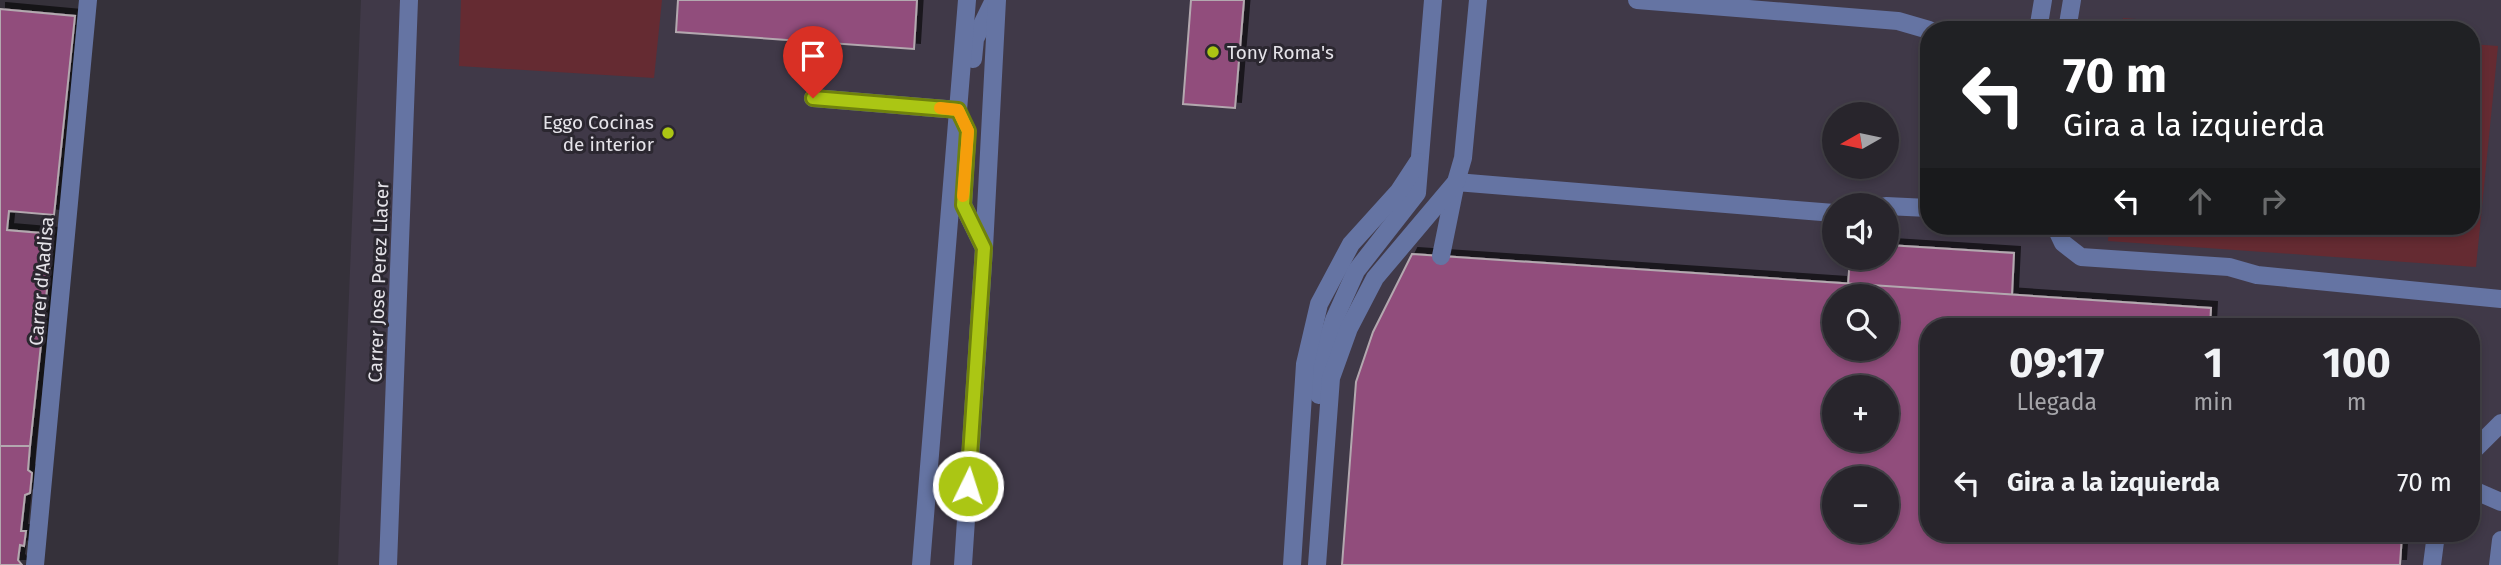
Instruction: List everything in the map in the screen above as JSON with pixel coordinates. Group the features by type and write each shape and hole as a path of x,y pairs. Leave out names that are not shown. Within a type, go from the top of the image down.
{"street":[{"name":"Carrer d'Aadisa","path":"35,565 88,0"},
{"name":"Carrer Jose Perez Llacer","path":"388,565 409,0"},
{"path":"921,565 967,0"},
{"path":"958,110 970,97 975,39 995,0"},
{"path":"963,565 984,248 995,0"},
{"path":"1306,565 1321,362 1334,320 1356,271 1417,193 1433,0"},
{"path":"1441,256 1463,159 1478,0"},
{"path":"1637,0 1898,21 1920,27"},
{"path":"2040,21 2043,0"},
{"path":"2068,21 2072,0"},
{"path":"813,98 958,110"},
{"path":"958,110 968,131 963,205 984,248"},
{"path":"1292,565 1306,364 1319,304 1351,244 1399,191 1420,159"},
{"path":"1456,182 1822,213"},
{"path":"1317,565 1331,378 1345,340 1375,278 1456,182"},
{"path":"1899,207 1920,208"},
{"path":"2059,235 2063,243 2081,257 2230,267 2257,275 2501,299"},
{"path":"2480,444 2501,423"},
{"path":"2480,493 2501,502"},
{"path":"2498,565 2501,540"},
{"path":"2432,565 2435,542"}],"shaded area":[{"path":"361,0 2501,0 2501,565 338,565"},
{"path":"461,0 662,0 654,78 459,66"},
{"path":"2123,18 2162,21 2123,21"},
{"path":"2480,45 2498,46 2480,227"},
{"path":"2108,235 2479,235 2476,267 2108,241"}],"building":[{"path":"678,0 917,0 914,49 676,32"},
{"name":"Tony Roma's","path":"1191,0 1244,0 1235,108 1183,104"},
{"path":"0,9 75,16 54,215 9,211 7,230 53,234 30,446 0,446"},
{"path":"1899,246 2014,253 2012,295 1899,288 1899,284 1848,284 1849,270 1899,270"},
{"path":"1412,254 1856,284 1822,284 1822,361 1899,361 1899,287 2211,308 2210,318 1920,318 1920,542 2401,542 2400,565 1342,565 1356,382 1373,332"},
{"path":"0,446 30,446 30,493 25,495 21,531 26,531 18,560 22,565 0,565"}],"slow traffic":[{"path":"940,108 958,110 968,131 963,196"}],"place":[{"name":"Tony Roma's","path":"1213,52"},
{"name":"Eggo Cocinas de interior","path":"668,133"}],"route":[{"path":"813,98 958,110 968,131 963,205 984,248 968,486"}]}
